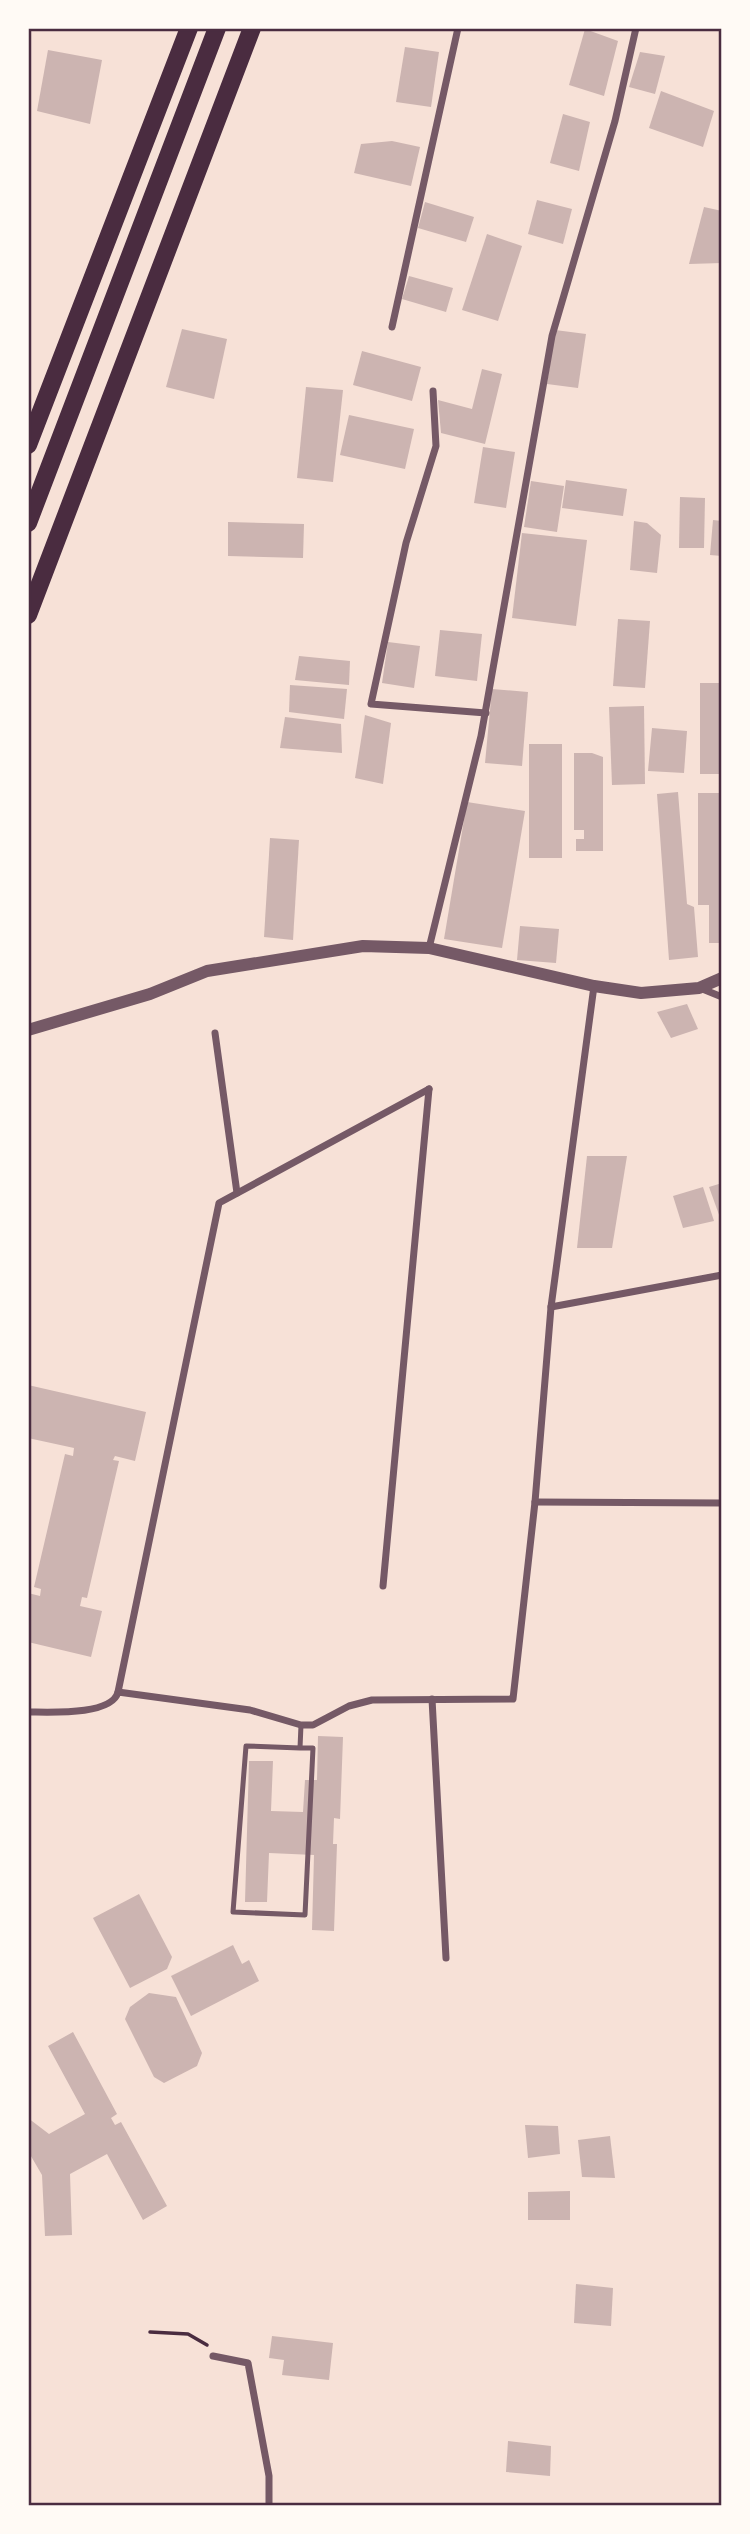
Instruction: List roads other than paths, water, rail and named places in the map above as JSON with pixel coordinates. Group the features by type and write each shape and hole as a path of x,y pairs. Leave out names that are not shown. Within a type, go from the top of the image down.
{"main road":[{"path":"28,445 189,28"},
{"path":"28,523 217,28"},
{"path":"28,615 252,28"}],"street":[{"path":"392,327 458,28"},
{"path":"429,948 486,713 552,336 615,121 636,28"},
{"path":"433,391 436,446 406,543 371,704 486,713"},
{"path":"28,1030 149,994 221,968 363,946 429,948 594,986 641,993 699,988 722,978"},
{"path":"118,1692 250,1710 301,1725 313,1724 349,1706 372,1700 513,1699 535,1502 551,1307 594,986"},
{"path":"699,988 722,997"},
{"path":"215,1034 237,1193"},
{"path":"28,1712 99,1707 110,1703 118,1692 219,1203 429,1089 383,1586"},
{"path":"551,1307 722,1275"},
{"path":"535,1502 722,1503"},
{"path":"432,1699 446,1958"},
{"path":"213,2356 248,2363 269,2476 270,2506"}],"lane":[{"path":"300,1748 301,1725"},
{"path":"246,1746 300,1748 313,1748 305,1915 233,1912 246,1746"}]}
